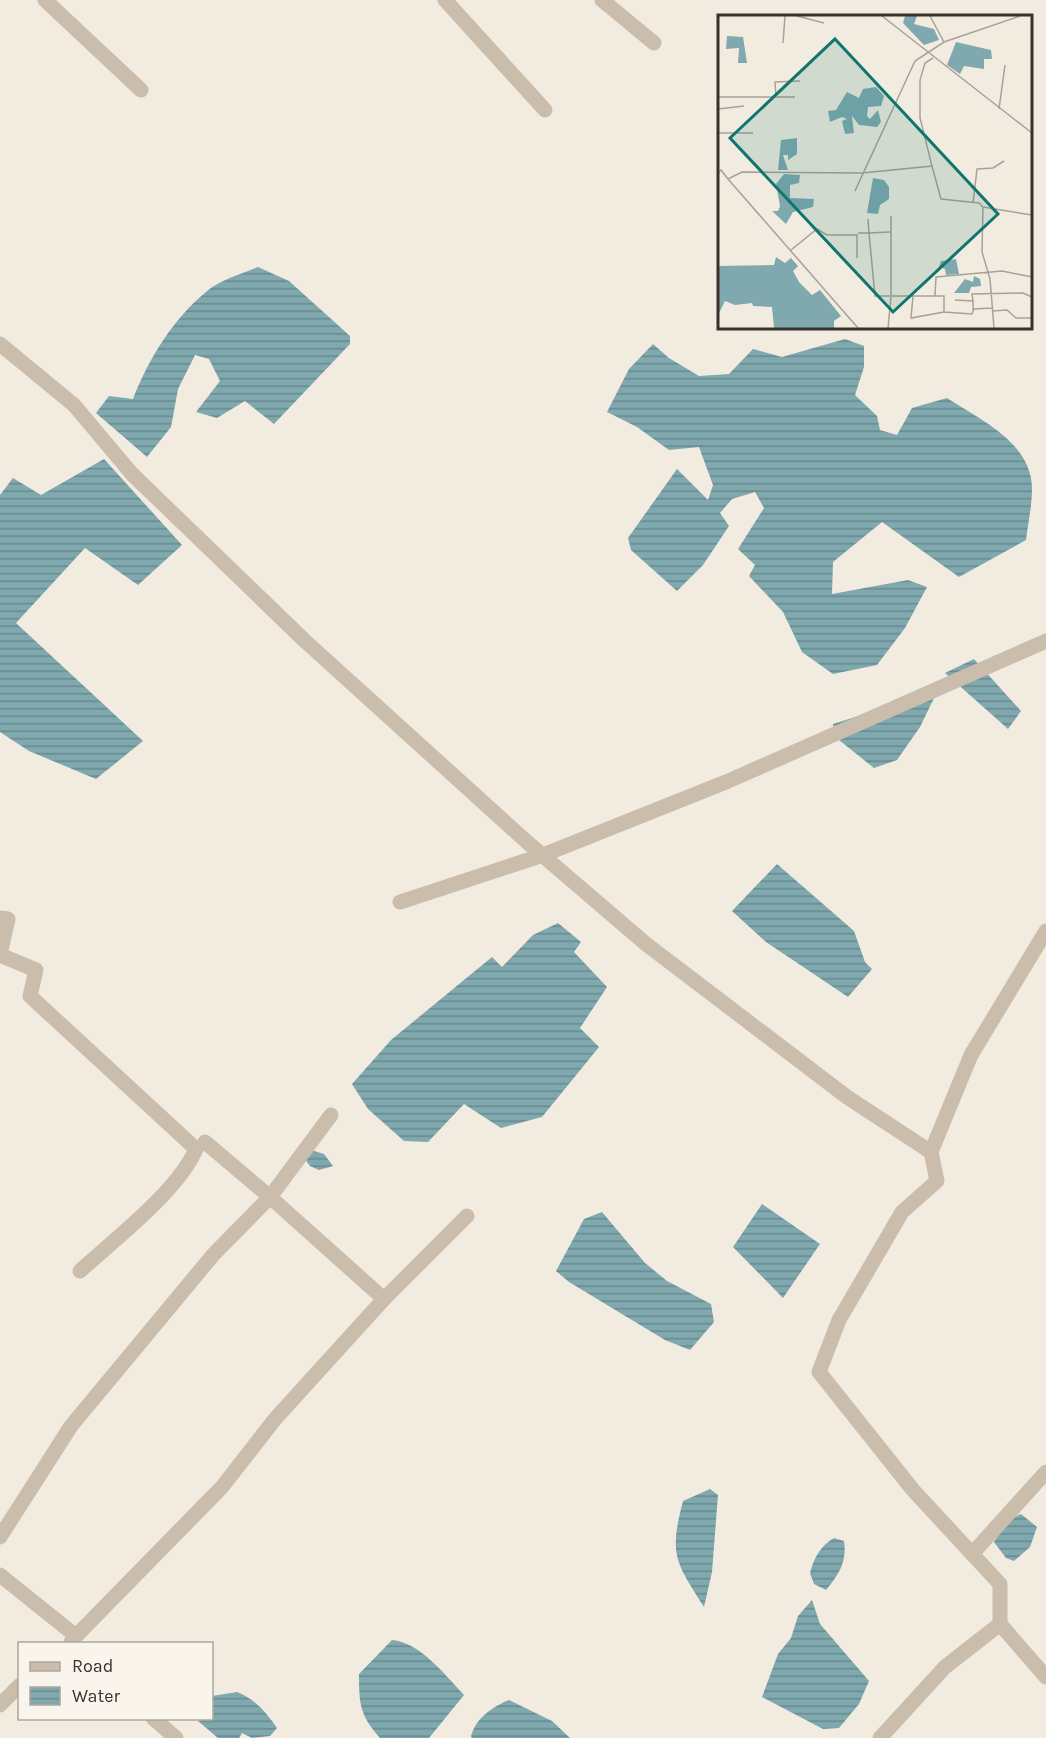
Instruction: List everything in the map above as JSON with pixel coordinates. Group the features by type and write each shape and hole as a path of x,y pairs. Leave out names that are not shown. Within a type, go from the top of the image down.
{"street":[{"path":"45,0 141,90"},
{"path":"602,0 654,43"},
{"path":"449,1 545,110"},
{"path":"0,344 74,405 132,474 305,641 543,855 646,944 847,1097 930,1152"},
{"path":"400,902 543,855 726,782 1046,641"},
{"path":"0,918 8,920 0,955 36,970 30,996 196,1149 190,1163 150,1206 80,1271"},
{"path":"1046,931 971,1055 930,1152 937,1181 902,1212 839,1320 819,1372 913,1490 1000,1584 1000,1624 1046,1677"},
{"path":"0,1537 71,1426 213,1256 270,1197 331,1115"},
{"path":"205,1142 384,1299"},
{"path":"0,1575 72,1640 222,1487 275,1419 384,1299 466,1216"},
{"path":"972,1554 1046,1472"},
{"path":"880,1738 945,1667 1000,1624"},
{"path":"0,1705 18,1686"},
{"path":"154,1720 176,1738"}],"water":[{"path":"258,267 289,281 350,336 350,344 274,424 245,401 217,418 196,412 220,381 209,359 195,355 178,389 171,427 147,457 96,413 109,396 133,399 163,340 183,314 207,291"},
{"path":"845,339 864,346 864,367 855,395 877,416 880,430 897,435 912,408 947,398 989,424 1014,446 1030,473 1032,495 1026,540 959,577 882,522 833,562 832,594 908,580 927,587 905,628 877,665 833,674 802,652 783,612 749,576 755,565 738,549 764,508 755,492 732,499 720,513 729,526 703,565 677,591 631,550 628,538 677,469 708,500 713,485 699,447 669,450 637,427 607,412 629,369 653,344 669,358 699,376 729,374 753,349 782,357"},
{"path":"104,459 182,545 138,585 85,548 16,623 143,741 96,779 29,751 0,732 0,495 13,478 41,495"},
{"path":"974,659 1021,711 1008,729 945,673"},
{"path":"934,698 920,727 897,760 874,768 834,736 833,724 874,711"},
{"path":"777,864 854,931 865,962 872,969 848,997 766,942 732,911"},
{"path":"558,923 581,942 574,952 607,987 580,1028 599,1047 542,1117 501,1128 464,1104 428,1142 404,1141 368,1109 352,1084 391,1040 492,957 502,967 533,935"},
{"path":"314,1151 324,1154 333,1166 319,1170 310,1166 304,1158"},
{"path":"762,1204 820,1244 783,1298 733,1247"},
{"path":"602,1212 645,1263 667,1281 711,1304 714,1322 690,1350 665,1340 569,1282 556,1271 584,1219"},
{"path":"710,1489 718,1495 712,1572 704,1607 677,1557 676,1534 683,1501"},
{"path":"1021,1514 1037,1527 1030,1547 1014,1561 1006,1558 994,1542 1008,1520"},
{"path":"834,1538 844,1541 843,1562 826,1590 814,1584 810,1573 818,1553"},
{"path":"812,1600 820,1624 869,1681 859,1704 839,1728 823,1729 762,1697 778,1654 791,1638 798,1616"},
{"path":"392,1640 402,1642 422,1653 464,1695 429,1738 380,1738 368,1723 362,1709 359,1674"},
{"path":"237,1692 243,1695 255,1702 277,1728 270,1736 252,1738 242,1733 239,1738 218,1738 198,1721 213,1720 213,1696"},
{"path":"509,1700 552,1721 570,1738 472,1738 473,1730 481,1719 491,1710"}]}
